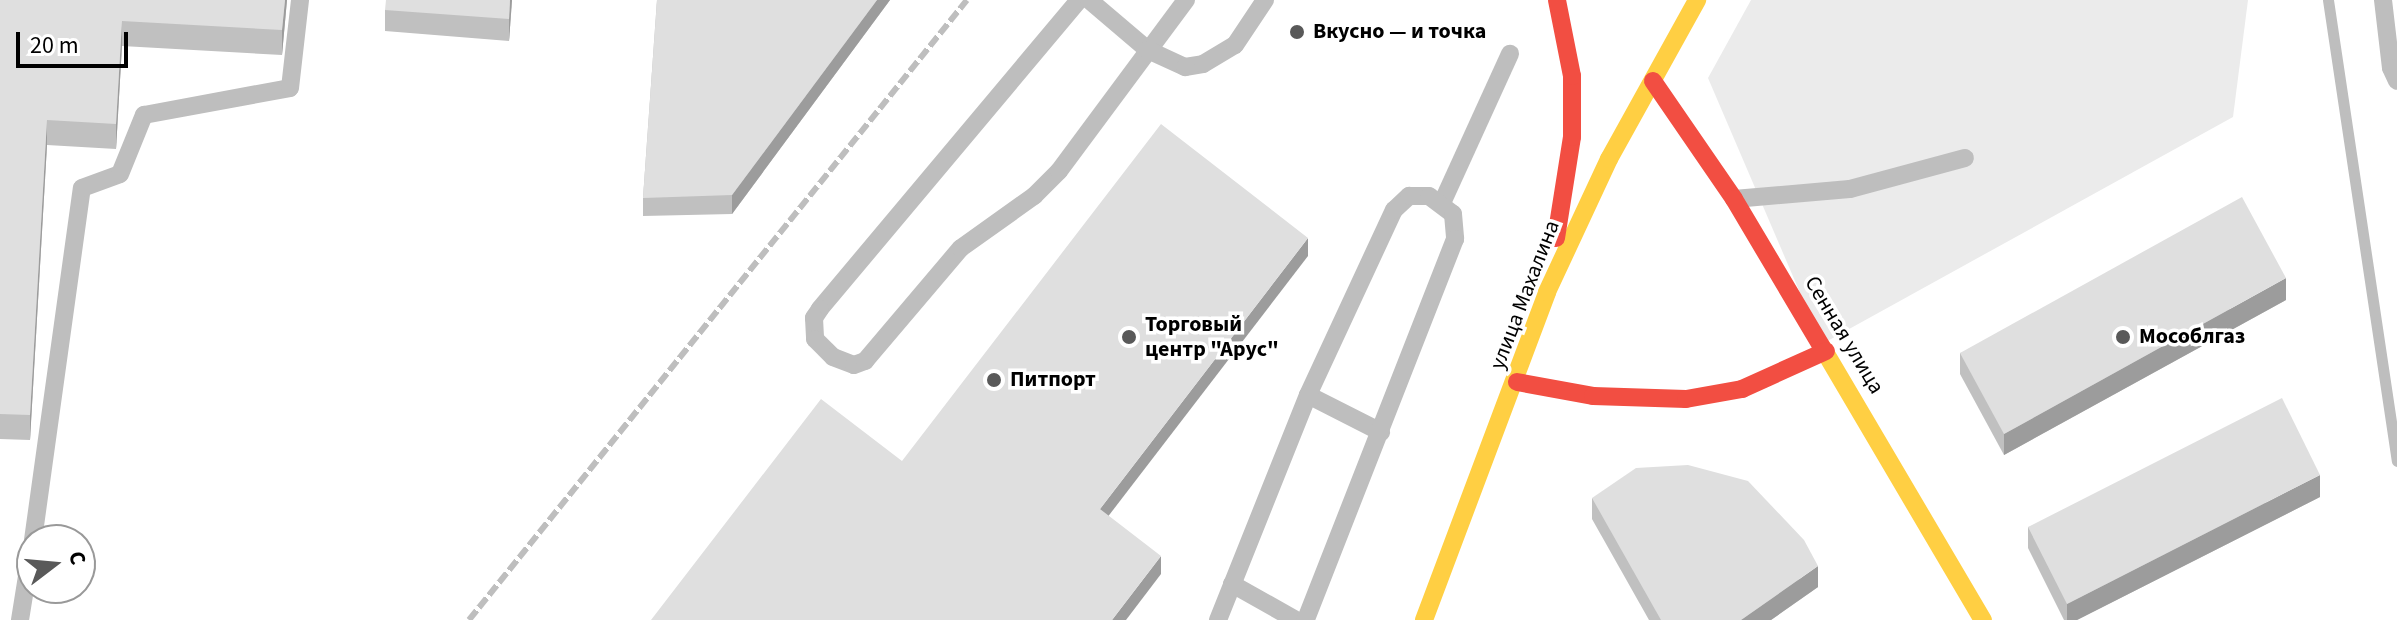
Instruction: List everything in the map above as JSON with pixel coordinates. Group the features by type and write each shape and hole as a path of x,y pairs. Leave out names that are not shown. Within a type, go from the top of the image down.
{"street":[{"path":"1547,292 1572,137 1572,76 1557,0"},
{"name":"улица Махалина","path":"1424,620 1517,382 1547,292 1609,159 1697,0"},
{"name":"Сенная улица","path":"1653,81 1734,199 1983,620"},
{"path":"1517,382 1593,396 1686,399 1742,389 1826,351"}],"lane":[{"path":"35,524 82,188 120,174 144,115 290,88 300,0"},
{"path":"1079,0 820,309 814,318 815,339 833,357 854,365 873,354 961,248 1034,196 1059,171 1186,0"},
{"path":"1089,0 1148,50 1172,64 1203,64 1235,45 1265,0"},
{"path":"2383,0 2391,68 2397,81"},
{"path":"1442,203 1510,54"},
{"path":"1734,199 1850,189 1965,158"},
{"path":"1218,620 1308,395 1400,202 1419,194 1442,203 1456,222 1455,239 1306,620"},
{"path":"1308,395 1381,432"},
{"path":"1232,584 1296,620"}],"shaded area":[{"path":"1751,0 2248,0 2233,117 1822,344 1708,78"}],"building":[{"path":"0,0 285,0 282,30 122,21 116,124 47,120 30,415 0,414"},
{"path":"386,0 510,0 509,19 385,10"},
{"path":"657,0 877,0 732,195 643,198"},
{"name":"Торговый центр \"Арус\"","path":"1161,124 1308,238 1100,509 1161,556 1112,620 651,620 821,399 902,461"},
{"name":"Мособлгаз","path":"2242,197 2286,278 2004,434 1960,353"},
{"path":"2282,398 2320,475 2067,604 2028,527"},
{"path":"1688,465 1748,481 1804,540 1818,566 1741,620 1661,620 1592,498 1636,468"}],"waterway":[{"path":"2328,0 2397,461"}],"railway":[{"path":"469,620 967,0"}],"traffic: slow":[{"path":"1424,620 1547,292 1609,159 1697,0"},
{"path":"1822,347 1983,620"}],"traffic: jam":[{"path":"1556,238 1572,137 1572,76 1557,0"},
{"path":"1653,81 1734,199 1822,347"},
{"path":"1517,382 1593,396 1686,399 1742,389 1826,351"}],"place":[{"name":"Вкусно — и точка","path":"1297,32"},
{"name":"Торговый центр \"Арус\"","path":"1129,337"},
{"name":"Мособлгаз","path":"2123,337"},
{"name":"Питпорт","path":"994,380"}]}
